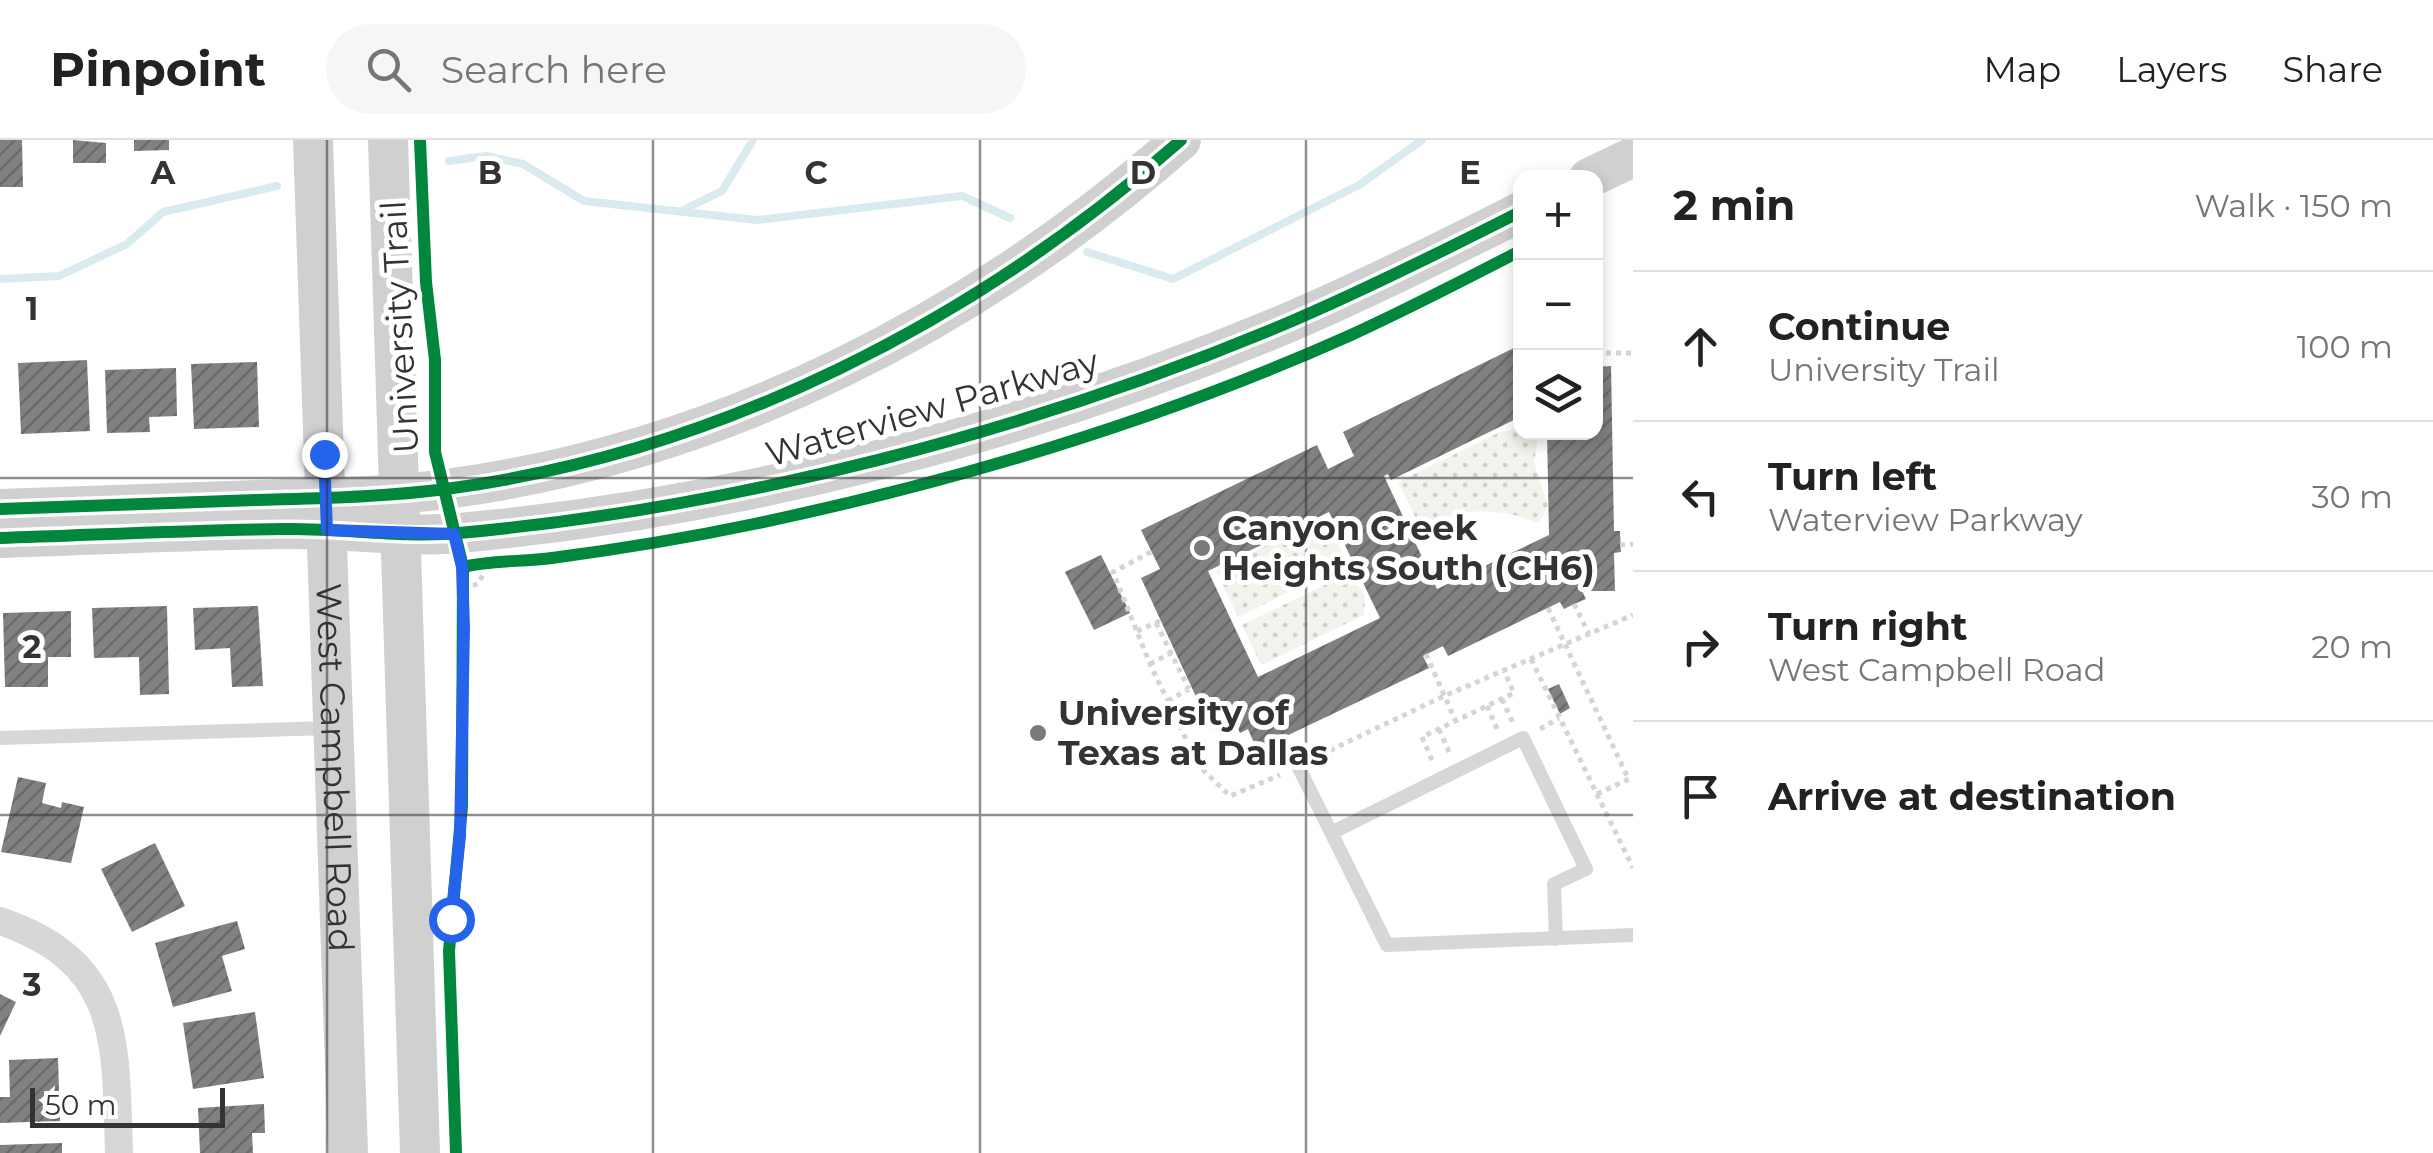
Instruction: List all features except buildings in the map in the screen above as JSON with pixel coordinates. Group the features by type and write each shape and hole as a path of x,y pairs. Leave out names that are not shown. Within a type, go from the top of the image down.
{"main road":[{"name":"West Campbell Road","path":"314,140 348,1153"},
{"name":"West Campbell Road","path":"388,140 420,1153"},
{"name":"Waterview Parkway","path":"326,514 400,513 488,482 564,467 674,436 783,396 908,333 1038,253 1103,206 1181,140"},
{"path":"1603,171 1633,157"},
{"name":"Waterview Parkway","path":"400,513 458,550 790,481 923,448 1186,363 1404,270 1513,216"},
{"path":"0,509 326,514"},
{"path":"0,538 326,514"}],"street":[{"path":"0,922 46,940 90,984 110,1023 116,1051 119,1153"}],"lane":[{"path":"0,738 334,728"},
{"path":"1331,833 1524,738 1586,869 1554,884 1556,938"},
{"path":"1298,766 1388,946 1633,935"}],"path":[{"path":"1603,353 1633,353"},
{"path":"1620,544 1633,544"},
{"path":"458,550 484,562 499,561"},
{"path":"458,550 463,605"},
{"path":"1151,552 1113,572 1150,664 1199,766 1230,796 1444,696 1633,615"},
{"path":"463,588 478,584 484,562"},
{"path":"1574,604 1589,634"},
{"path":"1548,608 1631,778 1597,794"},
{"path":"1137,631 1158,622 1190,689 1168,701"},
{"path":"1150,664 1173,652"},
{"path":"1426,654 1456,721"},
{"path":"1531,660 1633,868"},
{"path":"1440,778 1422,737 1514,693 1504,671"},
{"path":"1439,729 1457,770"}],"shaded area":[{"path":"1513,429 1513,440 1538,440 1534,462 1548,506 1539,523 1479,511 1450,516 1421,528 1398,482 1500,432"},
{"path":"1309,525 1330,530 1345,564 1238,617 1216,570"},
{"path":"1350,573 1365,596 1364,615 1261,665 1242,625"}],"waterway":[{"path":"681,211 722,191 753,140"},
{"path":"1087,252 1173,279 1359,185 1422,140"},
{"path":"449,161 486,156 523,164 584,201 757,220 962,196 1010,218"},
{"path":"0,279 59,276 127,244 163,212 277,186"}],"cycle path":[{"name":"University Trail","path":"420,140 426,282 435,360 435,452 463,567 462,806 449,951 456,1153"},
{"path":"0,509 423,492 548,471 647,445 744,410 839,369 930,320 1018,266 1102,205 1181,140"},
{"path":"0,538 285,529 459,533 669,505 774,484 984,431 1187,363 1345,298 1513,216"},
{"path":"463,567 603,551 754,524 907,488 1057,446 1279,366 1513,255"}],"place":[{"name":"Canyon Creek Heights South (CH6)","path":"1202,548"},
{"name":"University of Texas at Dallas","path":"1038,733"}],"route":[{"path":"324,454 327,530 454,534 462,567 464,628 460,836 451,919"}]}
